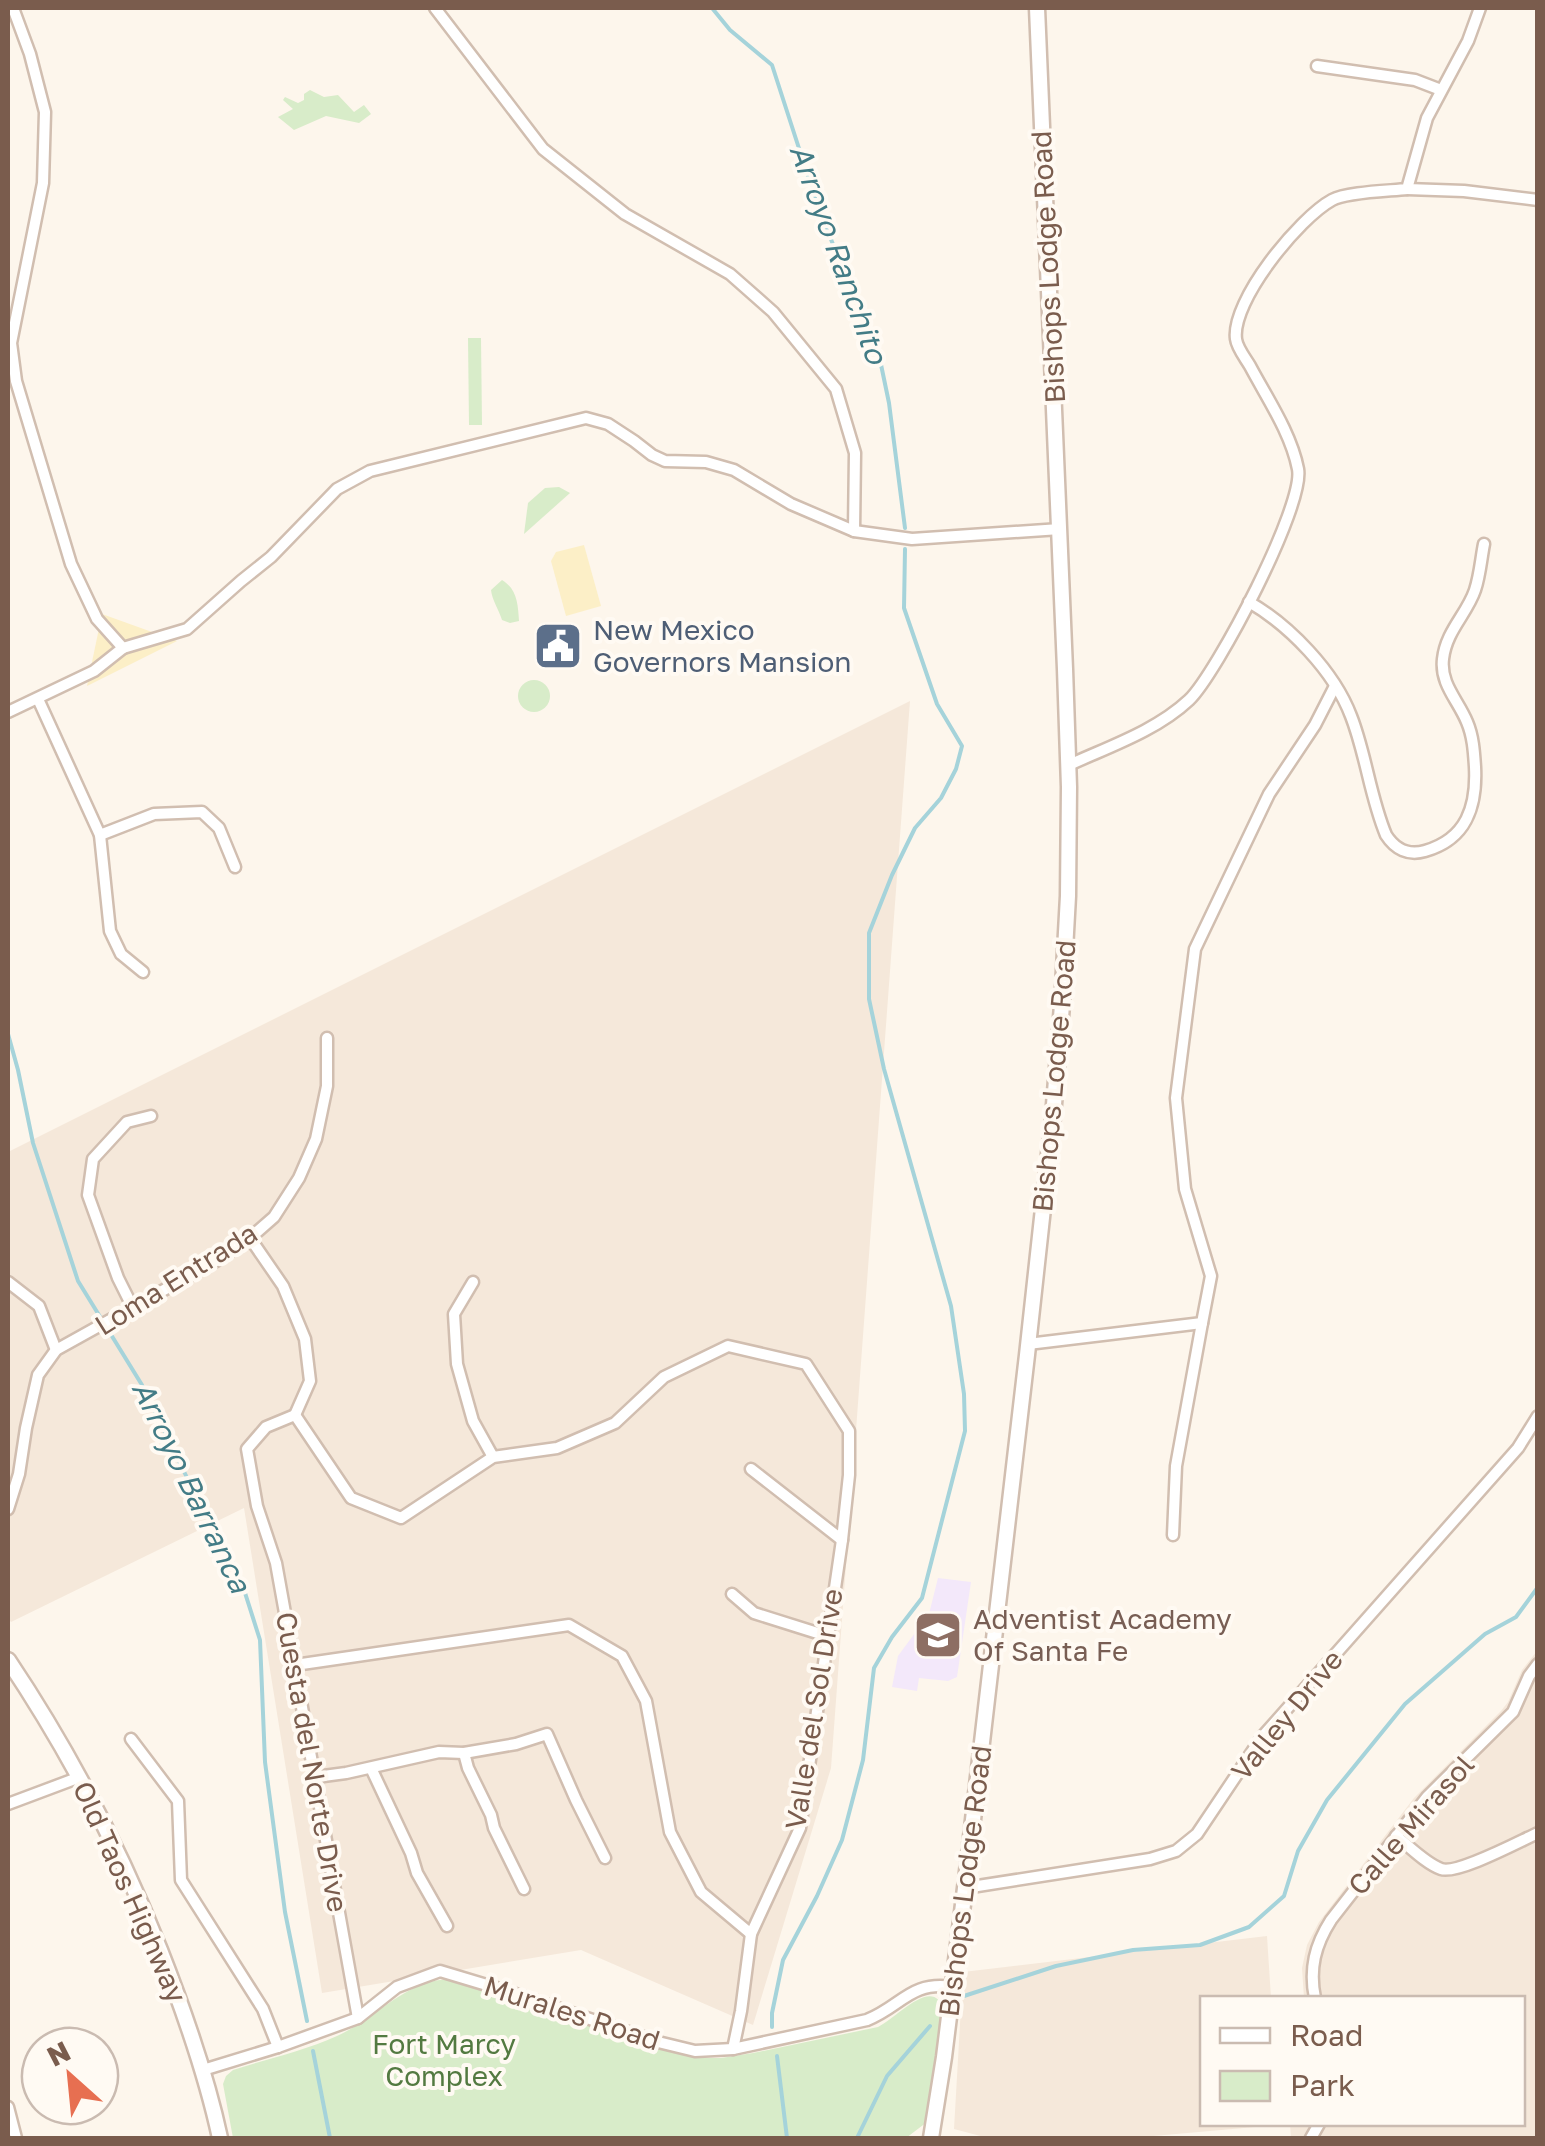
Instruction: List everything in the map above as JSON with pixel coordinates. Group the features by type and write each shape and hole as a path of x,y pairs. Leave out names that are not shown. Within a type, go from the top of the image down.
{"street":[{"path":"13,8 45,112 43,183 11,343 16,381 71,564 97,619 123,648"},
{"path":"435,8 543,149 625,214 730,274 772,312 836,389 855,453 854,531"},
{"name":"Bishops Lodge Road","path":"931,2138 965,1888 1028,1344 1062,1005 1068,896 1060,528 1037,8"},
{"path":"1407,189 1424,127 1468,41 1480,8"},
{"path":"1317,66 1415,80 1441,90"},
{"path":"1068,765 1152,726 1190,699 1249,602 1292,506 1300,472 1285,432 1236,340 1240,310 1280,247 1304,220 1335,198 1407,189 1538,200"},
{"path":"8,712 94,671 123,648 187,628 271,557 337,489 370,472 586,418 608,424 665,461 706,462 734,470 791,504 854,531 912,538 1060,528"},
{"path":"1249,602 1286,626 1335,686 1352,719 1383,827 1390,841 1401,850 1415,853 1446,840 1471,812 1476,784 1472,736 1446,683 1442,661 1451,631 1476,588 1484,544"},
{"path":"1172,1535 1176,1466 1212,1276 1185,1189 1176,1098 1195,949 1269,794 1310,733 1335,686"},
{"path":"38,698 100,835 110,931 121,954 143,972"},
{"path":"100,835 154,814 202,812 219,828 235,867"},
{"name":"Loma Entrada","path":"56,1350 216,1261 274,1216 299,1178 316,1139 327,1086 327,1038"},
{"path":"134,1308 118,1278 88,1196 93,1159 126,1122 152,1116"},
{"path":"250,1238 282,1286 305,1339 310,1381 295,1416 351,1498 401,1518 493,1456 473,1421 456,1364 454,1314 473,1282"},
{"path":"8,1282 39,1306 56,1350 38,1374 19,1474 8,1508"},
{"path":"1028,1344 1202,1323"},
{"name":"Valle del Sol Drive","path":"493,1456 557,1448 616,1422 664,1377 728,1346 806,1364 849,1431 842,1540 800,1828 751,1934 742,2011 733,2049"},
{"name":"Cuesta del Norte Drive","path":"295,1416 266,1427 247,1449 257,1506 276,1562 358,2018"},
{"name":"Valley Drive","path":"965,1888 1159,1857 1190,1840 1207,1821 1262,1737 1518,1448 1538,1416"},
{"path":"751,1469 842,1540"},
{"path":"732,1594 754,1613 828,1636"},
{"path":"295,1665 569,1626 622,1656 646,1701 670,1832 702,1892 751,1934"},
{"name":"Old Taos Highway","path":"8,1660 44,1714 111,1838 154,1936 203,2070 220,2138"},
{"name":"Calle Mirasol","path":"1315,1996 1313,1960 1325,1930 1434,1789 1513,1712 1538,1664"},
{"path":"316,1776 438,1752 516,1744 548,1734 605,1858"},
{"path":"131,1739 178,1801 181,1880 263,2010 278,2048"},
{"path":"464,1752 524,1890"},
{"path":"370,1768 417,1874 447,1926"},
{"path":"8,1804 80,1778"},
{"path":"1396,1836 1438,1868 1449,1870 1538,1833"},
{"name":"Murales Road","path":"203,2070 358,2018 397,1986 440,1971 695,2051 733,2049 868,2020 884,2014 916,1990 934,1984 952,1987"},
{"path":"8,2107 16,2138"}],"shaded area":[{"path":"910,701 831,1768 753,2025 581,1950 322,1993 244,1508 11,1622 8,1618 8,1152"},
{"name":"Adventist Academy Of Santa Fe","path":"938,1578 971,1582 957,1677 948,1681 919,1678 917,1691 892,1687 898,1656 929,1614"},
{"path":"1537,1651 1537,2138 1291,2138 1290,2126 1525,2126 1525,1996 1304,1996 1302,1968 1307,1945 1319,1922 1414,1798 1501,1711 1522,1670"},
{"path":"1267,1936 1271,1996 1200,1996 1200,2126 1267,2126 1131,2138 988,2138 954,2129 963,1972"}],"green space":[{"path":"310,90 324,97 338,95 354,112 364,105 371,114 359,123 326,116 294,130 278,117 293,109 283,100 285,97 298,103"},
{"path":"468,338 481,338 482,425 469,425"},
{"path":"559,487 570,493 524,534 528,503 545,488"},
{"path":"502,580 514,592 519,621 502,620 494,601 491,590"},
{"path":"534,680 545,685 550,696 545,707 534,712 523,707 518,696 523,685"},
{"name":"Fort Marcy Complex","path":"454,1979 476,1984 501,1998 671,2052 702,2058 753,2053 878,2027 924,1997 933,1997 944,2012 931,2119 906,2138 233,2138 223,2084 233,2070 324,2041 421,1985"}],"sand":[{"path":"584,545 601,606 566,616 551,561 556,552"},
{"path":"102,614 177,641 87,686"}],"waterway":[{"name":"Arroyo Ranchito","path":"712,8 730,30 772,65 817,204 879,355 905,528"},
{"path":"772,2027 783,1960 842,1840 863,1760 874,1668 922,1598 965,1431 964,1394 951,1306 884,1069 869,999 869,933 915,828 941,798 956,769 962,746 937,704 904,608 905,549"},
{"name":"Arroyo Barranca","path":"8,1034 33,1143 78,1281 142,1385 239,1574 260,1640 265,1762 285,1912 307,2021"},
{"path":"964,1996 1056,1966 1133,1950 1200,1945 1249,1927 1284,1896 1298,1851 1327,1800 1405,1704 1485,1634 1516,1617 1538,1587"},
{"path":"857,2138 887,2076 930,2026"},
{"name":"Arroyo Barranca","path":"313,2051 330,2138"},
{"path":"777,2056 787,2138"}],"place":[{"name":"New Mexico Governors Mansion","path":"558,646"},
{"name":"Adventist Academy Of Santa Fe","path":"938,1635"}]}
